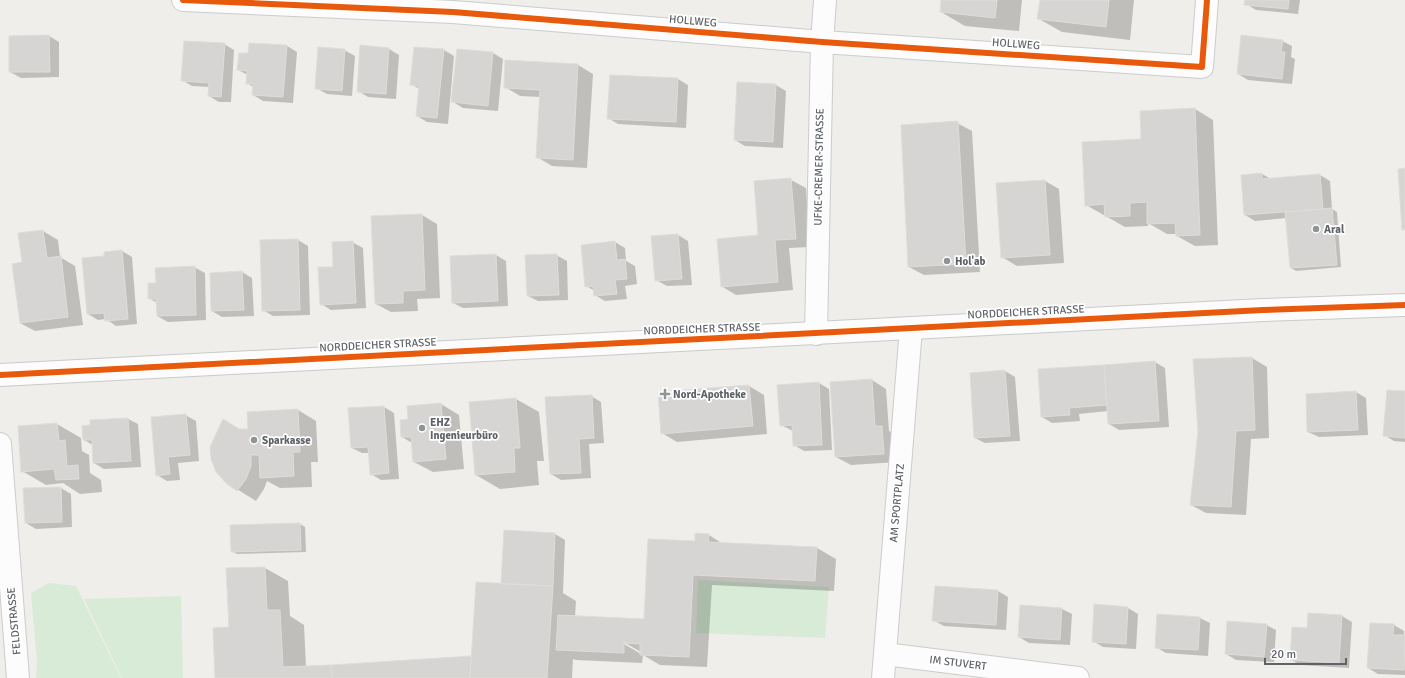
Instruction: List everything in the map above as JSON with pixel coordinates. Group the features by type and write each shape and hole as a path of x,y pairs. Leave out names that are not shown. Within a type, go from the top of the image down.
{"street":[{"name":"HOLLWEG","path":"182,0 454,6 822,42 1202,67 1207,0"},
{"name":"UFKE-CREMER-STRASSE","path":"816,334 822,42 825,0"},
{"name":"NORDDEICHER STRASSE","path":"0,375 1263,310 1405,305"},
{"name":"AM SPORTPLATZ","path":"883,678 911,328"},
{"name":"FELDSTRASSE","path":"0,444 18,678"},
{"name":"IM STUVERT","path":"885,654 1078,678"}],"green space":[{"path":"698,580 829,587 825,638 696,633"},
{"path":"49,583 76,586 121,678 36,678 37,661 31,593"},
{"path":"181,596 183,678 122,678 84,599"}],"building":[{"path":"941,0 997,0 995,18 940,12"},
{"path":"1040,0 1109,0 1106,27 1037,19"},
{"path":"1245,0 1289,0 1288,9 1244,5"},
{"path":"49,35 50,72 9,72 9,36"},
{"path":"1241,35 1283,40 1281,52 1285,52 1282,79 1237,74"},
{"path":"184,41 225,43 221,97 208,96 209,83 181,81"},
{"path":"249,43 287,45 283,97 252,95 253,84 246,84 247,71 237,70 239,53 248,53"},
{"path":"360,45 389,48 386,94 357,92"},
{"path":"318,47 345,49 342,91 315,89"},
{"path":"414,47 444,49 437,118 416,116 419,86 410,85"},
{"path":"457,49 493,52 488,106 451,102"},
{"path":"505,60 578,64 573,160 536,158 540,90 504,88"},
{"path":"610,75 678,78 676,122 607,119"},
{"path":"737,82 776,84 773,142 734,140"},
{"path":"1195,108 1200,235 1176,236 1175,223 1147,224 1147,202 1130,203 1130,216 1105,217 1104,204 1085,206 1082,142 1141,139 1140,111"},
{"path":"958,121 966,264 908,267 901,125"},
{"path":"1405,168 1405,230 1402,230 1398,169"},
{"path":"1262,173 1262,179 1320,174 1323,209 1244,215 1241,175"},
{"path":"791,178 796,239 775,240 778,282 721,287 717,239 758,235 754,181"},
{"path":"1045,180 1050,255 1001,258 996,183"},
{"path":"1332,208 1337,265 1290,268 1285,212"},
{"path":"422,214 425,290 403,291 403,303 375,304 371,216"},
{"path":"43,230 47,258 61,256 68,317 20,323 12,264 22,262 18,233"},
{"path":"678,234 682,279 655,281 651,236"},
{"path":"298,239 300,310 262,311 260,240"},
{"path":"353,241 356,303 320,305 318,267 333,267 332,242"},
{"path":"615,241 617,260 625,259 627,279 615,280 617,294 594,296 593,286 585,287 581,245"},
{"path":"122,250 128,319 105,321 104,313 87,314 82,258 104,256 104,252"},
{"path":"496,254 498,301 452,303 450,256"},
{"path":"557,254 559,295 527,296 525,255"},
{"path":"195,266 196,315 157,316 156,299 148,299 148,283 156,283 155,268"},
{"path":"242,271 244,310 211,311 210,273"},
{"path":"1252,357 1255,430 1236,431 1231,507 1190,505 1198,432 1193,359"},
{"path":"1155,361 1159,421 1108,424 1104,365"},
{"path":"1104,365 1107,405 1069,408 1070,415 1041,417 1038,369"},
{"path":"1005,370 1010,436 974,438 970,373"},
{"path":"872,379 875,426 882,426 884,454 835,457 830,382"},
{"path":"819,382 822,445 793,446 792,425 780,426 777,385"},
{"path":"749,385 753,426 661,434 658,392"},
{"path":"1387,390 1405,391 1405,438 1383,436"},
{"path":"1356,391 1358,430 1307,432 1306,394"},
{"path":"592,395 594,438 579,439 581,473 550,474 545,397"},
{"path":"516,398 520,448 514,448 515,472 475,475 469,402"},
{"name":"EHZ Ingenieurbüro","path":"441,403 446,459 413,462 411,437 401,437 400,420 408,419 407,406"},
{"path":"384,406 389,473 370,475 368,447 351,448 348,408"},
{"path":"298,409 300,452 293,452 294,476 260,478 259,455 251,455 251,466 246,479 237,491 227,484 216,472 211,459 210,447 223,419 239,429 248,429 247,412"},
{"path":"186,414 190,455 168,457 170,474 156,476 151,417"},
{"path":"128,418 131,461 93,463 92,440 83,440 82,426 90,425 90,420"},
{"path":"57,423 59,441 65,440 67,466 78,465 79,479 56,480 54,469 21,472 18,426"},
{"path":"61,487 62,522 25,523 23,488"},
{"path":"300,523 301,550 231,552 230,525"},
{"path":"504,530 555,533 553,586 501,584"},
{"path":"695,533 709,534 708,542 817,547 815,581 693,575 689,657 640,655 640,644 624,643 624,653 556,650 558,615 644,619 648,539 695,541"},
{"path":"265,567 267,610 280,610 283,667 331,665 332,678 215,678 213,628 229,627 226,568"},
{"path":"476,582 553,586 547,678 470,678"},
{"path":"935,586 998,590 996,625 932,621"},
{"path":"1094,604 1128,607 1126,644 1092,642"},
{"path":"1020,605 1062,608 1060,640 1018,637"},
{"path":"1308,613 1342,615 1339,663 1290,660 1292,627 1307,628"},
{"path":"1157,614 1200,617 1198,650 1155,648"},
{"path":"1227,621 1267,624 1264,657 1225,654"},
{"path":"1370,623 1394,624 1393,635 1405,635 1404,670 1367,668"},
{"path":"471,656 470,678 332,678 331,665"}],"cycle path":[{"path":"183,0 453,12 822,42 1202,67 1207,0"},
{"path":"0,375 1263,310 1405,305"}],"place":[{"name":"Aral","path":"1316,229"},
{"name":"Hol'ab","path":"947,261"},
{"name":"Nord-Apotheke","path":"665,394"},
{"name":"EHZ Ingenieurbüro","path":"422,428"},
{"name":"Sparkasse","path":"254,440"}]}
